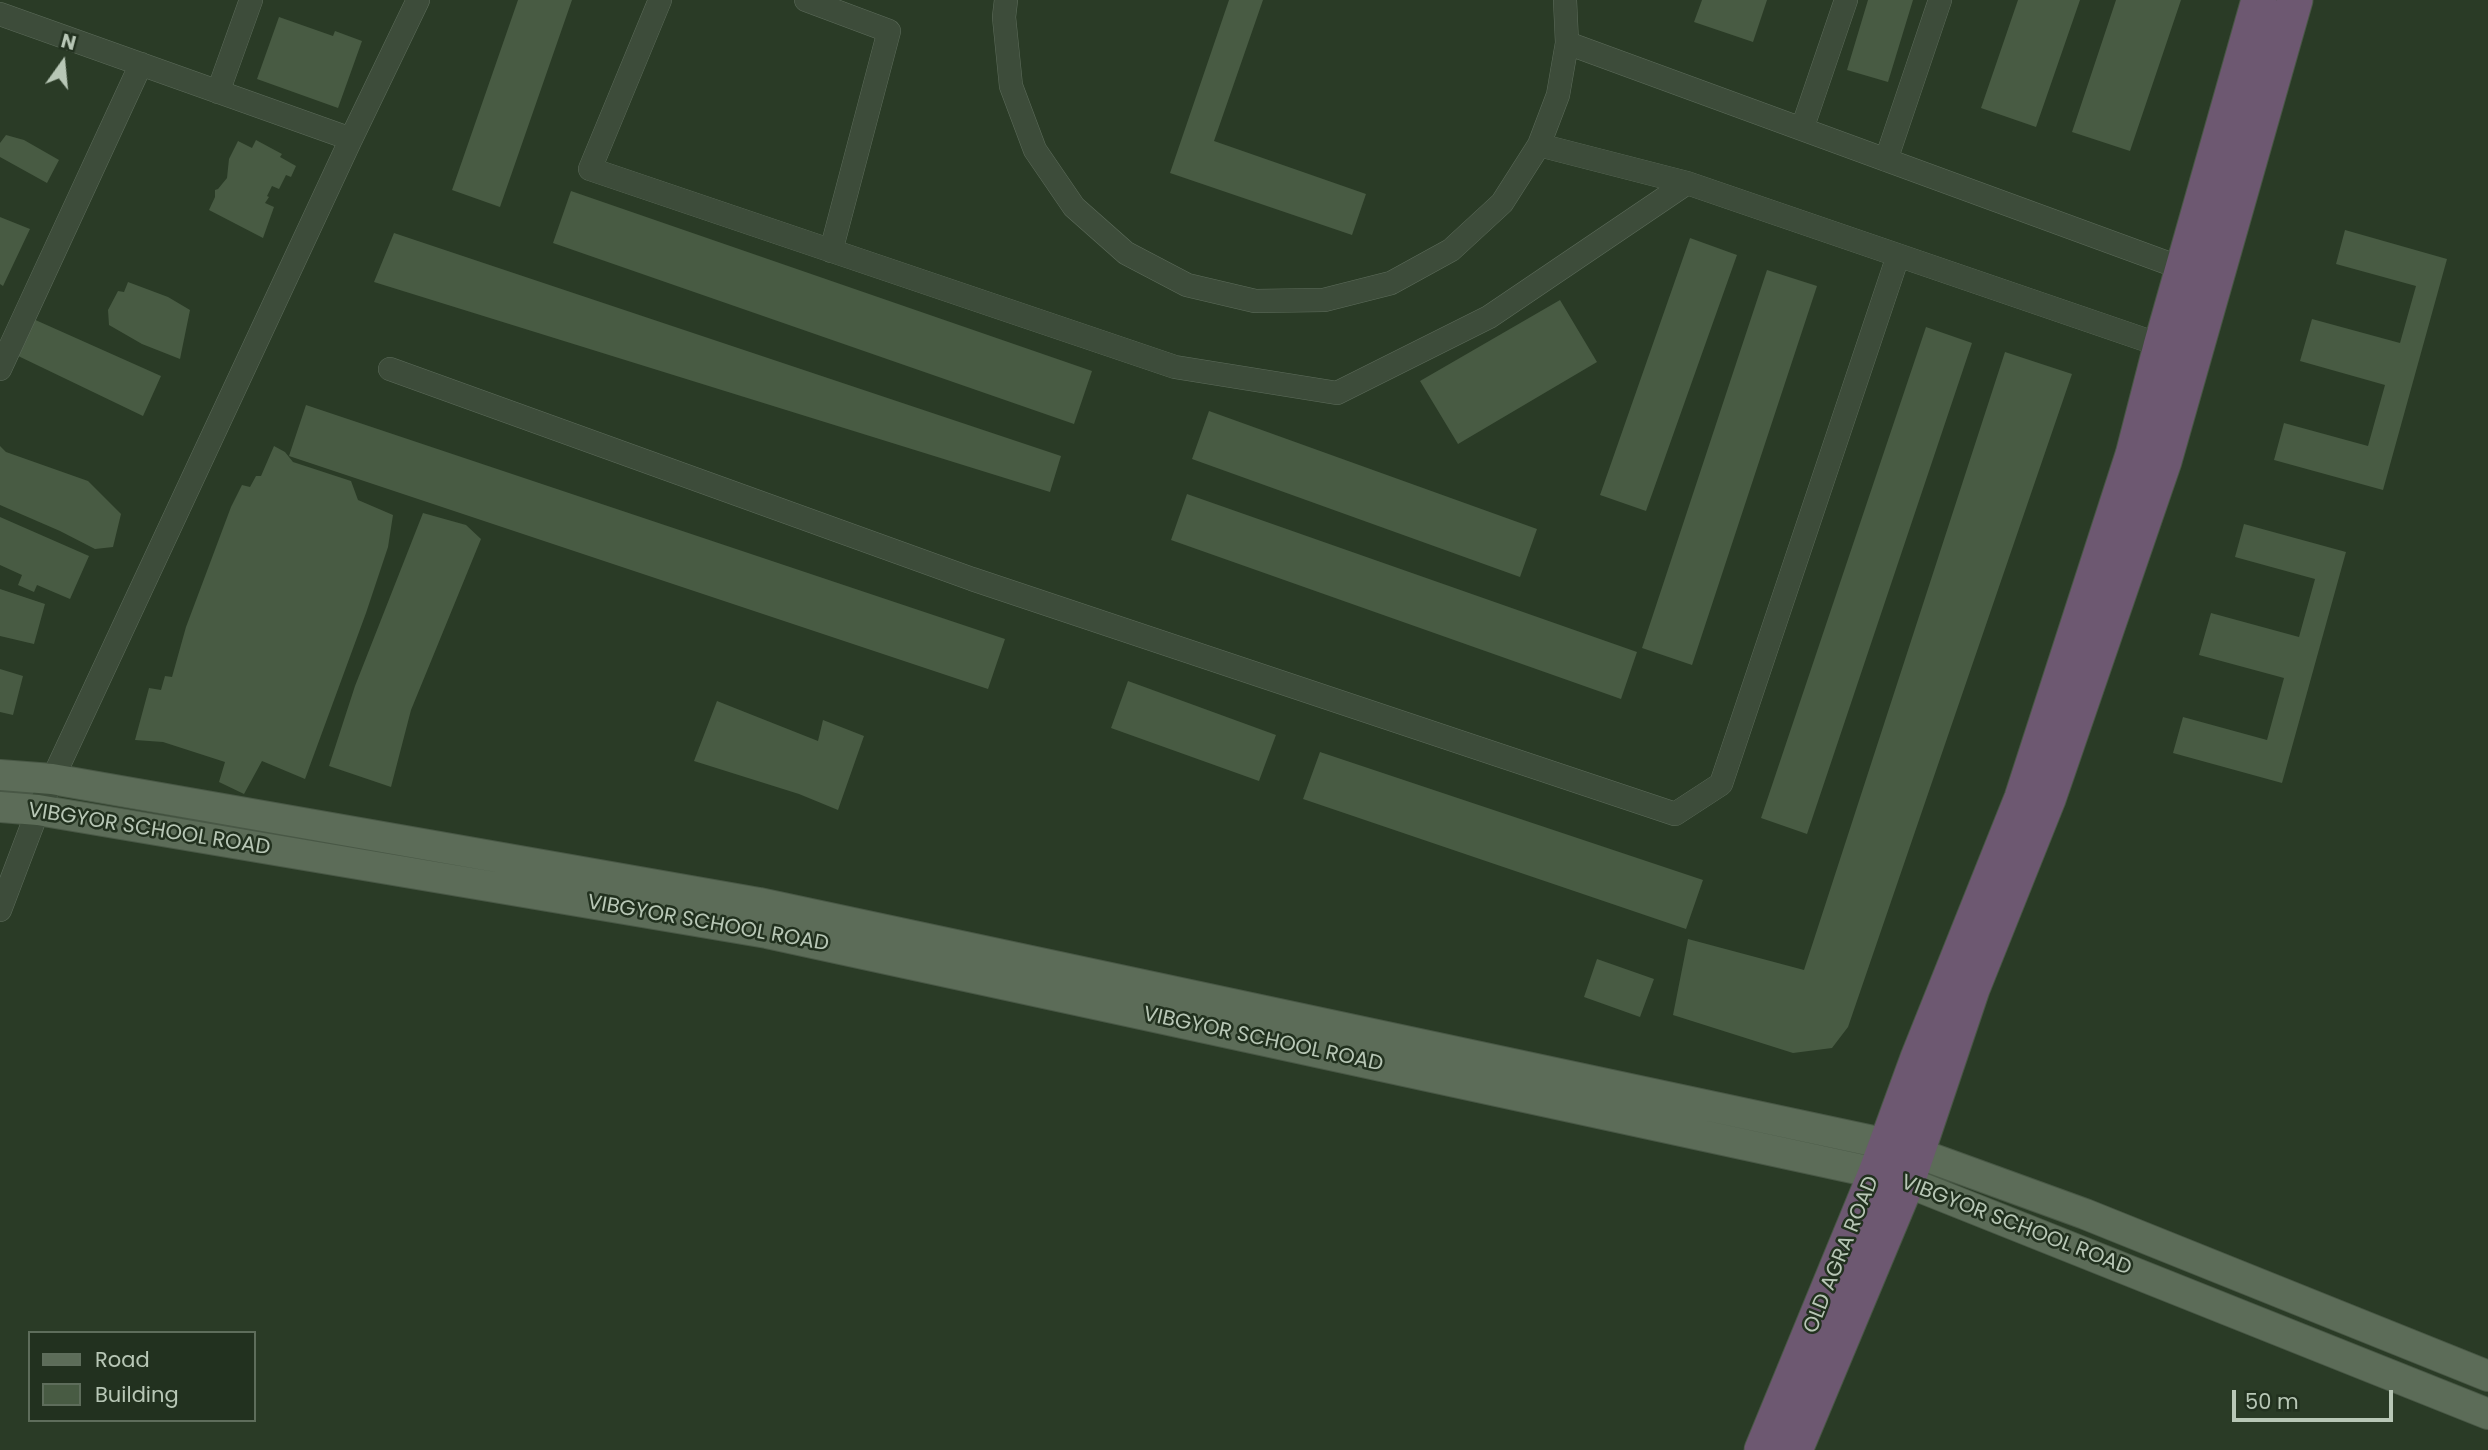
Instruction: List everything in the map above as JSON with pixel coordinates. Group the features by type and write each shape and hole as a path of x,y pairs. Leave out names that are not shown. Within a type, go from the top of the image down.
{"highway":[{"path":"2199,274 2259,0"},
{"path":"1795,1450 1897,1163 1972,989 2048,799 2164,461 2177,351 2199,274 2295,0"},
{"name":"OLD AGRA ROAD","path":"1762,1450 1897,1163 1918,1058 2022,798 2133,455 2177,351"}],"main road":[{"name":"VIBGYOR SCHOOL ROAD","path":"0,775 52,779 759,903 922,951 1897,1163 2085,1214 2488,1376"},
{"name":"VIBGYOR SCHOOL ROAD","path":"0,807 37,810 767,933 922,951"},
{"name":"VIBGYOR SCHOOL ROAD","path":"1897,1163 2488,1414"}],"street":[{"path":"218,92 251,0"},
{"path":"0,910 37,810 418,0"},
{"path":"660,0 590,169 1175,367 1337,393 1489,317 1687,183"},
{"path":"806,0 889,31 831,251"},
{"path":"1006,0 1003,17 1011,86 1035,150 1074,207 1126,253 1187,285 1255,301 1324,300 1391,283 1451,250 1502,203 1539,145 1558,95 1567,43 1564,0"},
{"path":"1802,129 1846,0"},
{"path":"1886,160 1940,0"},
{"path":"0,14 351,139"},
{"path":"1567,43 2199,274"},
{"path":"0,369 141,64"},
{"path":"1539,145 1687,183 2177,351"},
{"path":"390,369 972,579 1675,814 1721,784 1898,256"}],"building":[{"path":"518,0 572,0 500,207 452,190"},
{"path":"1229,0 1263,0 1214,141 1366,194 1352,235 1170,173"},
{"path":"1702,0 1767,0 1753,42 1694,22"},
{"path":"1868,0 1913,0 1888,82 1847,70"},
{"path":"2018,0 2080,0 2036,127 1981,108"},
{"path":"2116,0 2181,0 2130,151 2072,132"},
{"path":"279,17 333,36 335,31 362,41 338,108 257,79"},
{"path":"6,135 24,140 59,160 47,183 0,157 0,143"},
{"path":"256,140 282,154 280,157 296,166 291,177 286,175 279,189 272,186 267,196 269,197 265,203 274,207 263,238 209,210 215,190 227,178 229,159 238,141 252,148"},
{"path":"571,191 1092,371 1074,424 553,243"},
{"path":"0,217 30,229 3,286 0,284"},
{"path":"2345,230 2447,259 2383,490 2274,460 2284,423 2368,446 2385,385 2300,361 2312,319 2400,343 2416,286 2336,264"},
{"path":"394,233 1061,456 1050,492 374,282"},
{"path":"1690,238 1737,255 1646,511 1600,495"},
{"path":"1767,270 1817,286 1692,665 1642,648"},
{"path":"128,282 168,297 190,310 180,359 142,344 109,325 108,310 118,291 124,292"},
{"path":"1560,300 1597,362 1458,444 1420,381"},
{"path":"31,318 161,376 143,416 14,354"},
{"path":"1926,327 1972,343 1807,834 1761,818"},
{"path":"2005,352 2072,374 1848,1027 1832,1048 1793,1053 1673,1015 1688,939 1804,970"},
{"path":"306,405 1005,639 988,689 289,456"},
{"path":"1209,411 1537,529 1520,577 1192,459"},
{"path":"0,446 6,452 88,481 121,514 113,547 95,549 0,505"},
{"path":"274,446 285,452 293,462 351,481 358,500 393,515 388,547 366,613 305,779 262,761 244,794 219,782 225,762 163,742 135,740 149,688 161,690 165,676 172,677 186,627 231,507 242,485 250,487 256,476 261,476"},
{"path":"1187,494 1637,652 1621,699 1171,540"},
{"path":"423,513 466,525 481,539 411,710 391,787 329,766 355,686"},
{"path":"0,517 89,556 70,599 37,585 34,592 18,585 22,575 0,565"},
{"path":"2244,524 2346,552 2282,783 2173,753 2183,717 2267,740 2284,678 2199,655 2211,613 2299,637 2315,579 2235,557"},
{"path":"0,589 45,604 34,644 0,636"},
{"path":"0,669 23,676 13,715 0,712"},
{"path":"1128,681 1276,735 1259,781 1111,728"},
{"path":"717,701 818,741 823,720 864,736 838,810 799,794 694,761"},
{"path":"1320,752 1703,880 1686,929 1303,799"},
{"path":"1597,959 1654,979 1640,1017 1584,997"}]}
